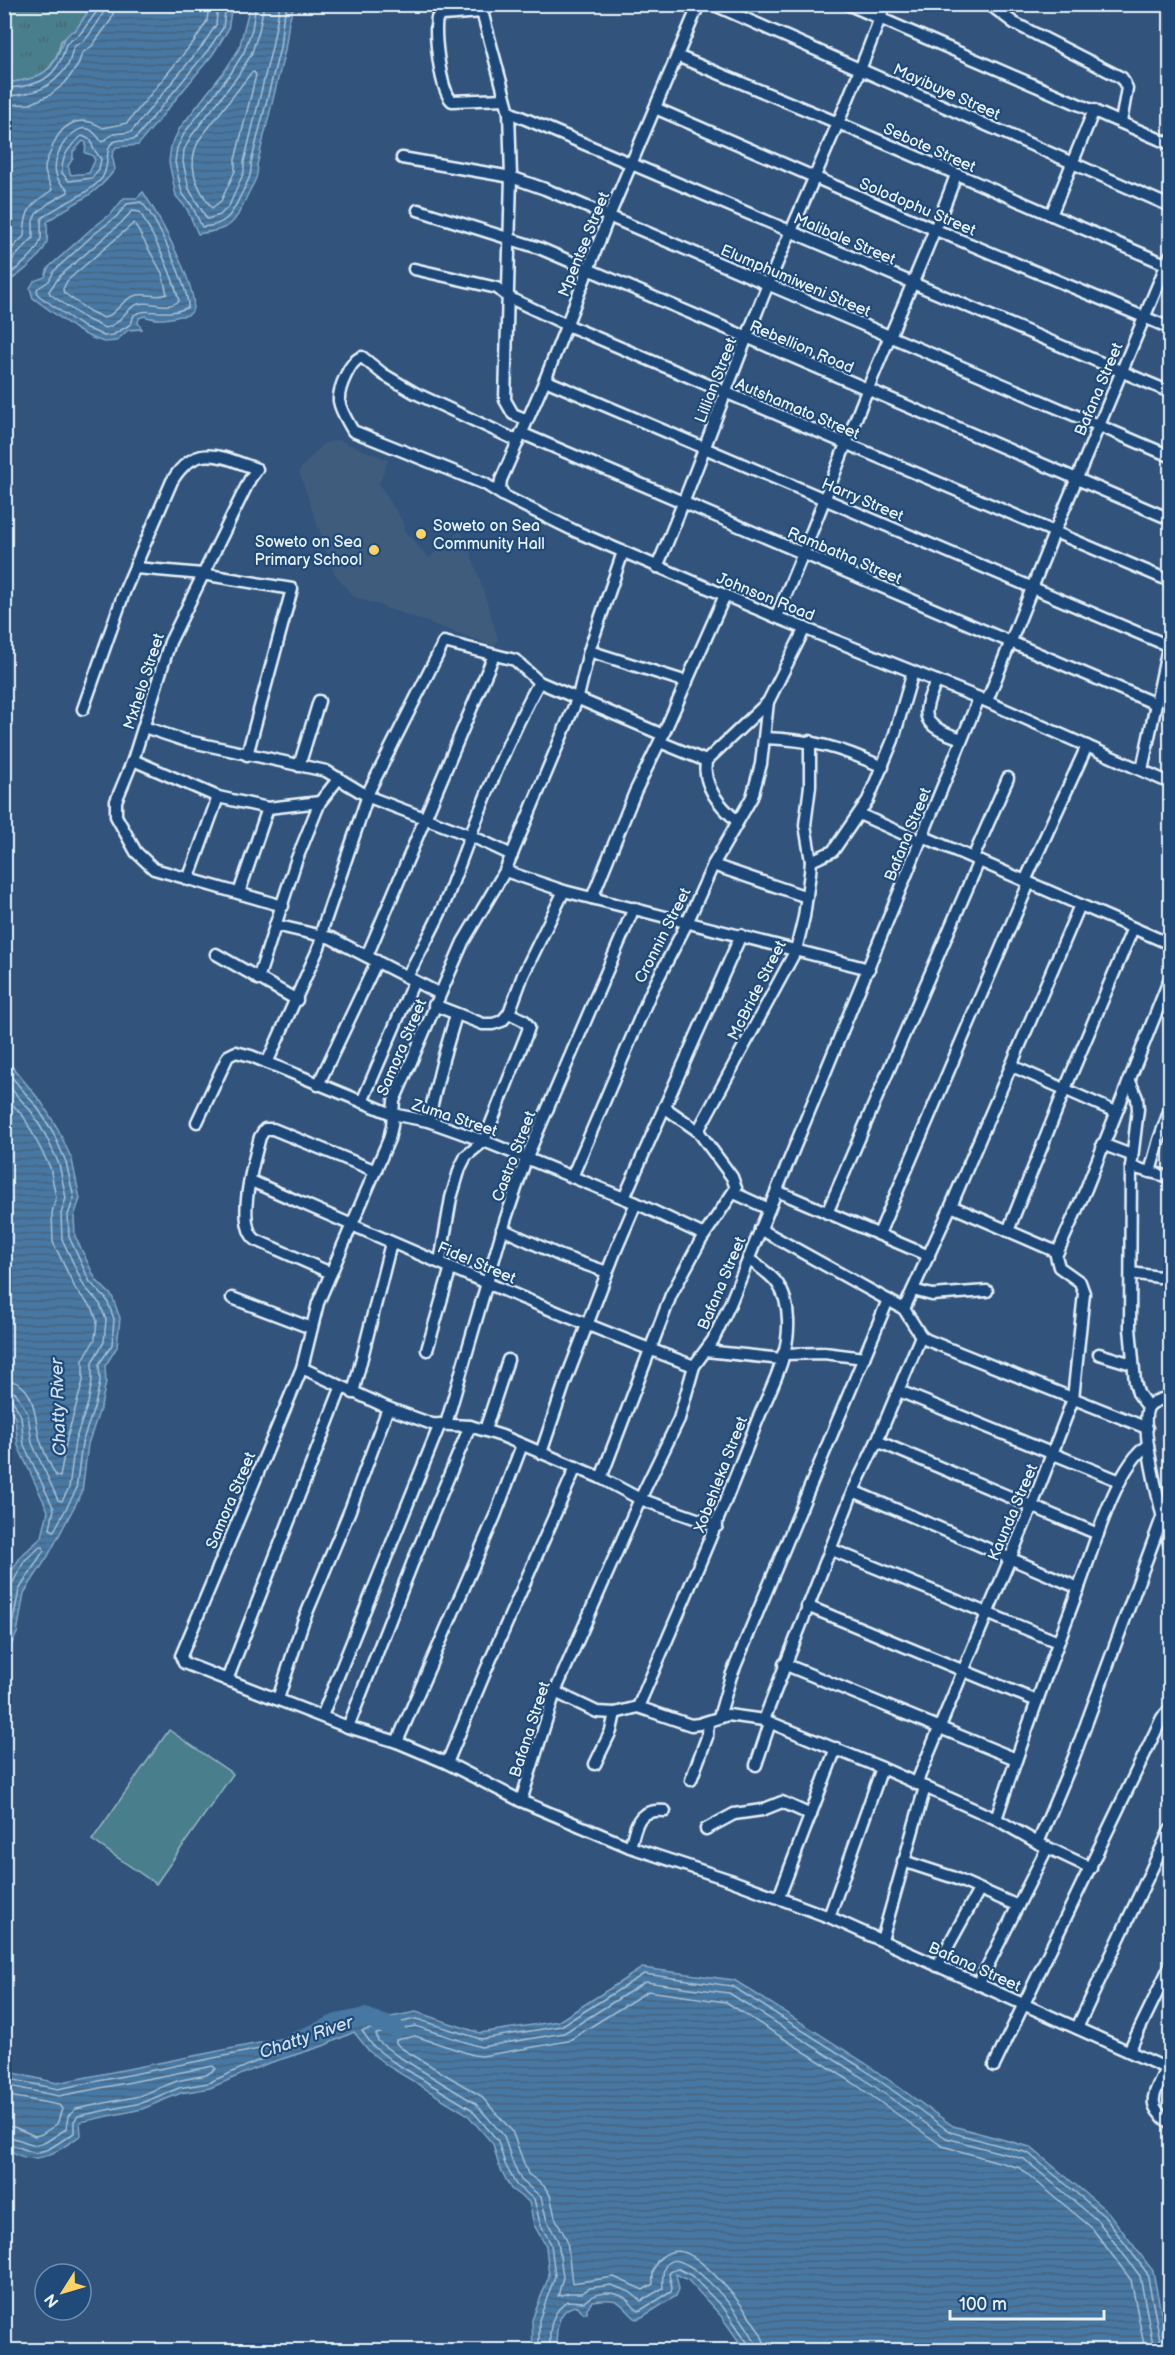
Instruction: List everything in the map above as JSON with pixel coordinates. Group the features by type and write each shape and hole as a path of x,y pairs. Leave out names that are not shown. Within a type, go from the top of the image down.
{"street":[{"name":"Mpentse Street","path":"504,496 500,488 501,480 545,380 609,216 699,4"},
{"name":"Mayibuye Street","path":"712,4 1170,206"},
{"path":"847,4 1170,144"},
{"name":"Lillian Street","path":"657,567 706,448 768,284 838,123 885,4"},
{"path":"989,4 1014,23 1122,78 1127,88 1121,122"},
{"path":"505,99 456,102 447,96 443,84 437,18 442,15 481,8 509,112 511,177 510,240 506,286 508,297 505,400 513,414 526,420"},
{"name":"Sebote Street","path":"677,56 1051,215 1169,262"},
{"name":"Solodophu Street","path":"656,108 936,230 1170,328"},
{"path":"1051,215 1094,110"},
{"name":"Malibale Street","path":"509,112 1170,392"},
{"name":"Elumphumiweni Street","path":"402,158 511,177 545,189 1170,456"},
{"path":"776,617 804,553 867,391 936,230 956,175"},
{"name":"Rebellion Road","path":"418,210 539,248 867,391 1170,519"},
{"name":"Bafana Street","path":"1168,2069 829,1917 779,1897 630,1846 521,1801 555,1692 640,1499 684,1408 694,1366 720,1327 962,739 1010,643 1076,480 1169,262"},
{"name":"Autshamato Street","path":"414,268 497,288 508,297 567,325 1170,581"},
{"name":"Rambatha Street","path":"353,431 342,410 339,397 354,361 362,357 383,374 415,393 684,502 1156,704"},
{"name":"Harry Street","path":"545,380 1033,588 1170,642"},
{"name":"Johnson Road","path":"353,431 485,484 570,529 657,567 983,700 1170,783"},
{"name":"Mxhelo Street","path":"136,568 172,481 179,469 188,461 196,456 215,455 257,469 202,574 170,642 115,810 118,822 136,852 148,865 159,872 282,906"},
{"name":"Samora Street","path":"227,1680 184,1663 180,1659 302,1368 311,1328 331,1273 391,1132 394,1101 463,942 505,872 578,697 589,651 623,552"},
{"path":"83,709 125,590 136,568 202,574 292,589 247,755"},
{"path":"592,898 634,792 662,738 725,595"},
{"path":"737,821 715,800 706,773 706,761 768,702 805,628"},
{"path":"267,1063 320,945 372,785 444,642 515,660 539,682 578,697 706,761"},
{"path":"1142,770 1170,642"},
{"path":"589,651 687,682"},
{"path":"318,1085 372,958 424,818 494,655"},
{"path":"811,861 833,851 875,786 893,740 913,672"},
{"path":"937,681 925,706 927,716 933,726 962,739"},
{"path":"362,1102 410,979 447,897 469,835 513,731 539,682"},
{"path":"299,766 319,701"},
{"name":"Cronnin Street","path":"572,1177 651,992 687,923 713,865 754,792 765,738 768,702"},
{"path":"144,727 178,739 326,771 369,796 469,835 512,855"},
{"path":"765,738 810,741 849,751 883,766"},
{"name":"McBride Street","path":"698,1131 796,950 807,897 811,861 805,832 810,786 810,741"},
{"path":"879,1234 1027,882 1087,746"},
{"path":"133,760 218,797 268,808 320,802"},
{"path":"258,979 296,861 320,802 339,778"},
{"path":"827,1213 976,860 1008,778"},
{"path":"188,880 218,797"},
{"path":"240,893 268,808"},
{"path":"859,814 976,860 1170,944"},
{"path":"713,865 807,897"},
{"path":"505,872 564,891 868,969"},
{"path":"434,1005 474,1022 499,1023 509,1013 523,975 564,891"},
{"path":"904,1309 1012,1066 1080,905"},
{"name":"Castro Street","path":"322,1716 443,1424 502,1229 526,1159 634,908"},
{"path":"275,925 322,935 440,994"},
{"path":"1008,1231 1133,928"},
{"path":"624,1198 741,935"},
{"path":"216,954 297,1000"},
{"path":"951,1206 1057,1252 1086,1190 1102,1144 1170,978"},
{"path":"440,1262 451,1198 460,1168 466,1156 484,1141 529,1027 525,1021 509,1013"},
{"path":"428,1121 442,1059 456,1015"},
{"name":"Zuma Street","path":"197,1122 228,1056 236,1052 392,1114 428,1121 484,1141 636,1203 704,1235"},
{"path":"1012,1066 1116,1112"},
{"path":"1129,1079 1138,1102 1131,1161 1130,1328 1132,1364 1138,1393 1148,1407 1148,1445 1170,1547"},
{"path":"601,1478 671,1295 704,1235 734,1193 736,1182 698,1131 664,1107"},
{"path":"1150,1172 1170,1109"},
{"path":"331,1273 252,1238 248,1229 246,1209 260,1137 263,1131 269,1128 376,1171"},
{"path":"1102,1144 1150,1172 1170,1177"},
{"name":"Fidel Street","path":"251,1181 588,1326 694,1366"},
{"path":"777,1191 929,1256"},
{"path":"734,1193 769,1209"},
{"path":"541,1453 564,1385 636,1203"},
{"path":"502,1229 561,1256 607,1272"},
{"path":"760,1229 904,1309 921,1336 933,1343 1147,1428"},
{"path":"353,1393 391,1243"},
{"name":"Kaunda Street","path":"882,1940 920,1785 939,1726 1008,1558 1032,1506 1073,1399 1084,1293 1080,1282 1059,1267 1057,1252"},
{"name":"Xobehleka Street","path":"638,1707 717,1526 782,1356 788,1332 782,1290 768,1272 748,1259"},
{"path":"427,1350 451,1267"},
{"path":"1131,1273 1153,1277 1170,1272"},
{"path":"913,1290 932,1295 987,1291"},
{"path":"232,1298 311,1328"},
{"path":"719,1717 731,1676 888,1300"},
{"path":"756,1765 784,1664 853,1491 899,1391 921,1336"},
{"path":"706,1351 782,1356 824,1353 864,1358"},
{"path":"1099,1354 1132,1364"},
{"path":"485,1430 508,1360"},
{"path":"302,1368 341,1388 432,1424 470,1426 485,1430 601,1478 640,1499 717,1526"},
{"path":"341,1388 227,1680 348,1727 397,1742 447,1763 521,1801"},
{"path":"899,1391 1120,1481"},
{"path":"1148,1407 1154,1402 1170,1397"},
{"path":"278,1699 303,1623 350,1510 388,1408"},
{"path":"348,1727 412,1564 470,1426"},
{"path":"877,1441 1098,1534"},
{"path":"397,1742 495,1516 522,1445"},
{"path":"996,1820 1036,1701 1098,1534 1120,1481 1138,1452 1148,1445"},
{"path":"447,1763 576,1467"},
{"path":"853,1491 1079,1588"},
{"path":"978,1985 1018,1906 1042,1845 1162,1515"},
{"path":"830,1549 1058,1642"},
{"path":"807,1605 1036,1701"},
{"path":"784,1664 1016,1759"},
{"path":"555,1692 597,1712 615,1713 638,1707 691,1725 719,1717 741,1716 767,1722 836,1748 920,1785 1091,1868"},
{"path":"994,2066 1161,1718 1170,1709"},
{"path":"596,1764 611,1731 615,1713"},
{"path":"691,1779 707,1737 708,1722"},
{"path":"779,1897 836,1748"},
{"path":"829,1917 882,1768"},
{"path":"706,1829 734,1814 762,1810 782,1802 811,1815"},
{"path":"630,1846 643,1814 648,1811 665,1811"},
{"path":"1077,2028 1170,1830"},
{"path":"903,1861 952,1878 1018,1906"},
{"path":"937,1966 979,1890"},
{"path":"1129,2051 1170,1966"},
{"path":"1168,2069 1153,2104 1155,2110 1170,2123"}],"shaded area":[{"name":"Soweto on Sea Primary School","path":"338,440 388,460 379,484 403,522 404,531 429,558 460,531 467,541 485,596 498,640 495,646 353,596 334,573 299,471 323,444"}],"green space":[{"path":"4,5 96,5 90,9 75,31 61,41 54,62 48,69 34,78 5,83"},
{"path":"169,1730 233,1774 156,1884 92,1840"}],"water":[{"path":"96,5 232,5 228,30 213,54 138,145 116,147 112,155 115,169 107,179 91,193 47,222 47,242 40,254 29,266 5,284 5,83 36,77 49,69 64,40 72,31 75,31 90,9","holes":["83,141 86,143 85,153 92,155 95,160 89,173 71,175 68,166 73,158 73,152"]},
{"path":"250,5 294,5 257,165 257,176 232,223 219,230 198,234 187,209 176,196 169,162 171,146 180,128 239,49"},
{"path":"143,192 184,270 193,301 192,311 188,315 166,319 144,316 139,318 138,323 142,329 128,330 116,341 104,342 77,330 33,298 30,288 34,281 45,277 48,268 112,213 124,198 137,198"},
{"path":"5,1058 42,1103 58,1129 72,1160 80,1199 74,1216 75,1236 96,1280 112,1296 120,1318 117,1347 105,1366 106,1382 101,1406 88,1444 82,1492 48,1556 24,1593 17,1633 5,1658 5,1591 8,1577 21,1556 42,1537 48,1511 18,1446 15,1418 5,1398"},
{"path":"642,1968 734,1980 865,2063 953,2126 1030,2147 1108,2212 1153,2271 1168,2350 745,2350 721,2316 688,2280 676,2274 679,2289 676,2296 642,2317 636,2319 614,2300 593,2301 587,2308 587,2313 583,2313 578,2306 571,2307 559,2322 556,2336 557,2350 533,2350 532,2320 549,2276 546,2246 534,2225 529,2202 511,2189 499,2166 493,2144 467,2114 388,2066 369,2051 354,2032 323,2046 266,2064 210,2088 181,2093 142,2109 80,2122 81,2135 62,2148 44,2156 25,2157 5,2147 5,2071 57,2083 416,2012 480,2033 559,2021"}],"waterway":[{"name":"Chatty River","path":"295,2041 337,2023 365,2017 396,2029"}],"place":[{"name":"Soweto on Sea Community Hall","path":"421,534"},
{"name":"Soweto on Sea Primary School","path":"374,550"}]}
